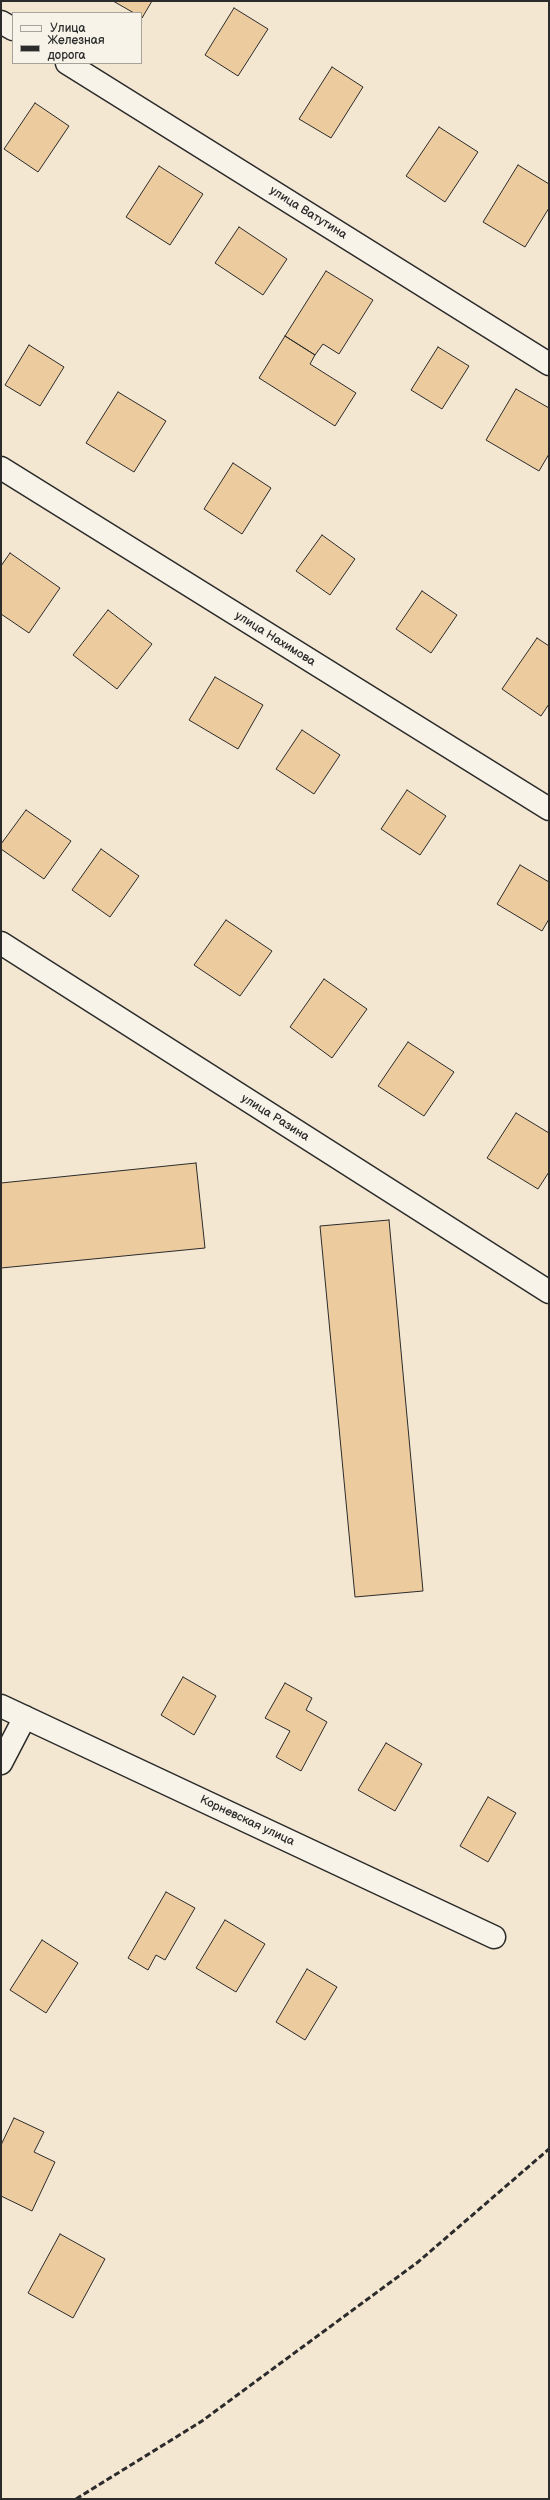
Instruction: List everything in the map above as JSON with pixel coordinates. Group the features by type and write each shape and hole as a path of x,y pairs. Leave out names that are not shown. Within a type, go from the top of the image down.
{"street":[{"path":"1,22 12,28"},
{"name":"улица Ватутина","path":"69,64 549,364"},
{"name":"улица Нахимова","path":"1,468 549,809"},
{"name":"улица Разина","path":"1,943 549,1292"},
{"name":"Корневская улица","path":"1,1706 494,1937"},
{"path":"1,1763 25,1717"}],"building":[{"path":"113,1 152,1 142,18 142,12 132,12"},
{"path":"234,8 268,29 238,76 205,55"},
{"path":"332,67 363,87 331,138 299,119"},
{"path":"35,103 69,126 38,172 4,149"},
{"path":"439,127 478,152 445,202 406,176"},
{"path":"518,165 549,184 549,208 525,247 483,222"},
{"path":"159,166 203,194 170,245 126,217"},
{"path":"239,227 287,259 263,295 215,263"},
{"path":"326,271 373,300 339,354 323,344 315,355 285,336"},
{"path":"285,336 315,355 310,364 356,393 335,426 259,378"},
{"path":"29,345 64,367 40,406 5,385"},
{"path":"438,347 469,366 442,409 411,390"},
{"path":"516,389 549,408 549,454 539,471 486,440"},
{"path":"118,392 166,421 134,472 86,443"},
{"path":"233,463 271,488 242,534 204,509"},
{"path":"322,535 355,559 330,595 296,571"},
{"path":"10,553 60,588 29,633 1,614 1,566"},
{"path":"422,591 457,615 431,653 396,629"},
{"path":"108,610 152,644 117,689 73,655"},
{"path":"537,638 549,646 549,704 541,716 502,689"},
{"path":"215,677 263,705 238,749 189,720"},
{"path":"302,730 340,755 314,794 276,769"},
{"path":"407,790 446,816 420,855 381,829"},
{"path":"26,810 71,841 44,879 1,849 1,844"},
{"path":"101,849 139,876 110,917 72,890"},
{"path":"520,865 549,882 549,919 542,931 497,904"},
{"path":"226,920 272,951 240,996 194,965"},
{"path":"324,979 367,1009 332,1058 290,1027"},
{"path":"408,1042 454,1072 424,1116 378,1086"},
{"path":"516,1113 549,1133 549,1172 538,1189 487,1158"},
{"path":"196,1163 205,1248 1,1268 1,1183"},
{"path":"389,1220 423,1591 355,1597 320,1226"},
{"path":"183,1677 216,1696 194,1735 161,1715"},
{"path":"285,1683 312,1698 306,1710 327,1722 301,1771 276,1757 290,1731 265,1718"},
{"path":"386,1743 422,1764 395,1811 358,1790"},
{"path":"488,1797 516,1813 488,1862 460,1846"},
{"path":"166,1892 195,1908 165,1960 156,1955 148,1970 128,1958"},
{"path":"225,1920 265,1944 236,1992 196,1968"},
{"path":"42,1940 78,1963 46,2013 10,1990"},
{"path":"307,1969 337,1987 305,2040 276,2022"},
{"path":"14,2118 44,2132 34,2152 55,2162 32,2211 1,2196 1,2145"},
{"path":"60,2234 105,2259 73,2318 28,2293"}],"railway":[{"path":"76,2499 202,2421 418,2262 549,2149"}]}
